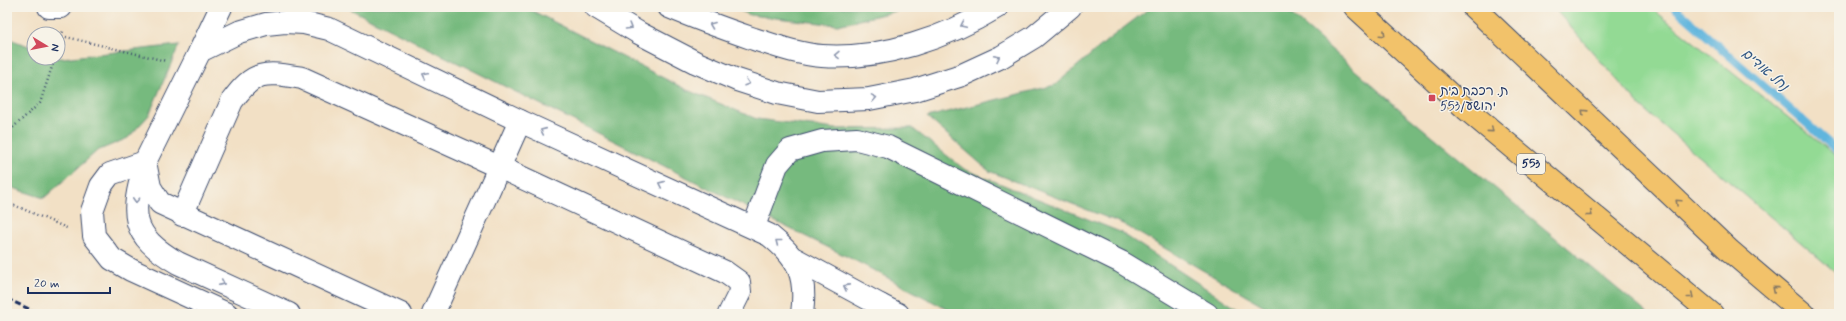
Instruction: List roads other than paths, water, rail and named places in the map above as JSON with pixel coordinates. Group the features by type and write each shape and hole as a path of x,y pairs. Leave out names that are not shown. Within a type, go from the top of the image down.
{"main road":[{"name":"553","path":"1355,7 1466,108 1712,314"},
{"path":"1473,7 1730,251 1804,314"}],"street":[{"path":"49,7 61,7"},
{"path":"221,7 197,59 145,162 136,194 136,216 143,235 161,253 178,263 289,314"},
{"path":"300,7 329,29"},
{"path":"596,7 638,33 695,62 738,80 777,93 818,100 869,99 915,90 962,75 1001,56 1034,37 1070,7"},
{"path":"669,7 713,25 788,50 822,56 864,55 904,47 945,33 997,7"},
{"path":"197,59 240,32 266,24 304,22 329,29 520,121 754,226 784,246 795,259 885,311"},
{"path":"182,215 232,100 241,88 251,79 262,75 275,74 302,78 726,272 738,282 740,292 729,314"},
{"path":"432,314 520,121"},
{"path":"754,226 777,165 790,150 822,141 857,139 888,147 1121,262 1207,314"},
{"path":"145,162 150,187 160,203 182,215 401,314"},
{"path":"145,162 110,174 101,186 92,212 94,236 112,259 132,270 227,314"},
{"path":"795,259 802,279 804,295 802,314"}],"waterway":[{"name":"נחל אודים","path":"1674,7 1839,152"}],"railway":[{"path":"7,299 40,314"}],"place":[{"name":"ת. רכבת בית יהושע/553","path":"1432,98"}]}
